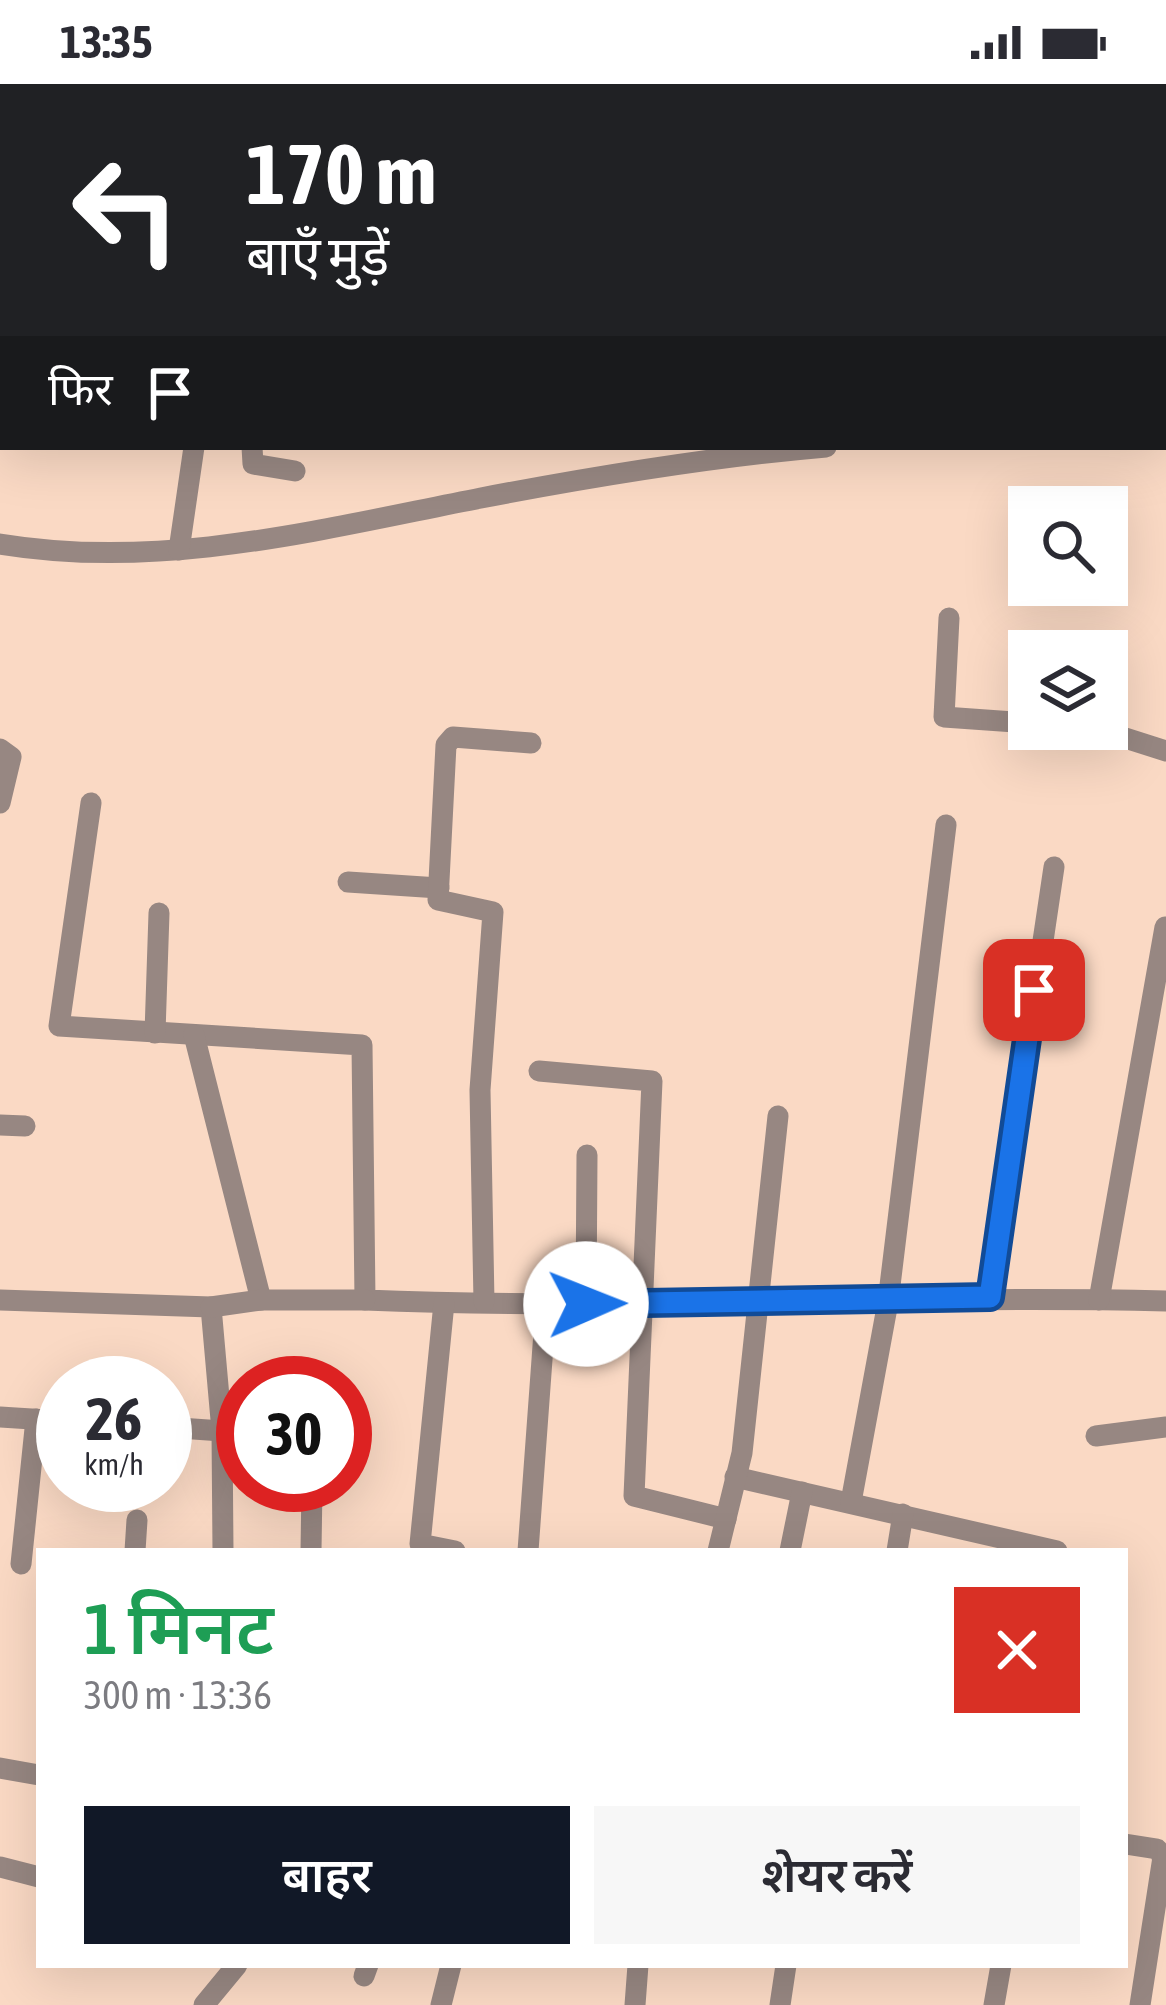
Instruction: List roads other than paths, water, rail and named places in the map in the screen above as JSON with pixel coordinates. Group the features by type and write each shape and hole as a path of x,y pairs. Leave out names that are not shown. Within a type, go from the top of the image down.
{"street":[{"path":"179,550 194,450"},
{"path":"252,450 253,464 295,471"},
{"path":"0,544 54,553 179,550 305,536 729,455 790,450"},
{"path":"949,618 944,717 1008,722"},
{"path":"1128,739 1166,752"},
{"path":"484,1302 480,1090 493,912 440,902 447,740 531,743"},
{"path":"0,749 11,757 0,803"},
{"path":"92,802 59,1026 362,1045 365,1300"},
{"path":"851,1502 888,1302 946,825"},
{"path":"990,1297 1054,866"},
{"path":"348,882 439,888"},
{"path":"155,1033 159,913"},
{"path":"1100,1300 1162,968 1165,927"},
{"path":"194,1035 261,1300"},
{"path":"539,1071 652,1081 635,1499 726,1519"},
{"path":"719,1548 735,1477 760,1304 778,1117"},
{"path":"0,1125 25,1126"},
{"path":"586,1155 586,1304"},
{"path":"0,1300 211,1307 261,1300 546,1305 990,1297 1166,1301"},
{"path":"419,1547 444,1303"},
{"path":"528,1548 546,1305"},
{"path":"211,1307 216,1363"},
{"path":"0,1417 36,1419 21,1564"},
{"path":"1096,1436 1166,1427"},
{"path":"735,1477 903,1514 1006,1545"},
{"path":"791,1548 802,1492"},
{"path":"223,1512 224,1548"},
{"path":"311,1548 312,1512"},
{"path":"897,1548 903,1514"},
{"path":"135,1548 137,1520"},
{"path":"0,1768 36,1774"},
{"path":"1128,1844 1157,1849 1163,1856 1156,1941 1140,2005"},
{"path":"0,1867 36,1876"},
{"path":"204,2005 235,1968"},
{"path":"441,2005 450,1968"},
{"path":"634,2005 638,1968"},
{"path":"780,2005 786,1968"},
{"path":"994,2005 1000,1968"}]}
